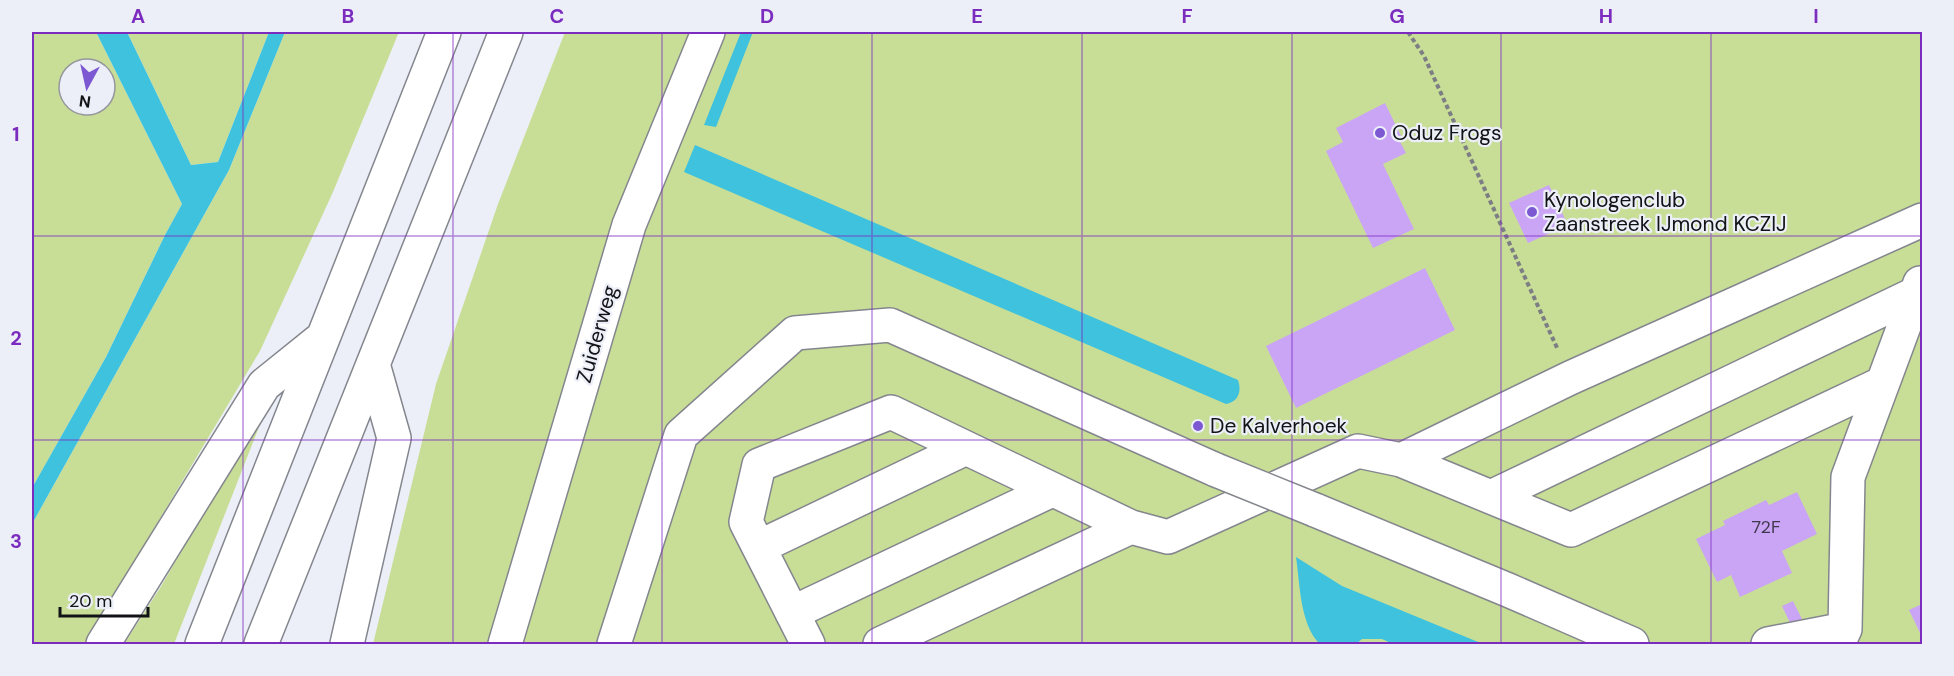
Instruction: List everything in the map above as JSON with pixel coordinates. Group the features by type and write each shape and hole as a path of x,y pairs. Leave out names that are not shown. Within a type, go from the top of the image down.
{"main road":[{"path":"202,645 444,32"},
{"path":"261,645 506,32"},
{"name":"Zuiderweg","path":"505,645 629,225 708,32"},
{"path":"1401,460 1570,378 1923,220"},
{"path":"1768,645 1842,637 1848,477 1920,285"},
{"path":"1491,497 1920,285"},
{"path":"614,645 681,435 795,333 890,325 1216,470 1508,590 1632,645"},
{"path":"103,645 264,385 322,338"},
{"path":"347,645 394,438 373,364"},
{"path":"808,645 746,522 759,465 891,412 964,449 1131,527 1168,537 1358,451 1401,460 1571,530 1883,383"},
{"path":"759,547 964,449"},
{"path":"792,613 1052,490"},
{"path":"880,645 1131,527"}],"path":[{"path":"1408,32 1424,56 1570,378"}],"green space":[{"path":"32,32 96,32 108,57 57,57 57,117 117,117 117,74 182,204 106,357 32,488"},
{"path":"127,32 269,32 218,162 191,165"},
{"path":"285,32 399,32 333,192 260,351 85,644 32,644 32,524 229,170"},
{"name":"De Kalverhoek","path":"565,32 1922,32 1922,644 373,644 436,384 498,204"},
{"path":"270,399 174,644 124,644 160,588"}],"water":[{"path":"96,32 127,32 191,165 218,162 269,32 285,32 229,170 32,524 32,488 106,357 182,204 117,74 117,57 108,57"},
{"path":"741,32 753,32 716,127 704,125"},
{"path":"695,145 1238,380 1240,389 1238,396 1234,401 1226,404 684,172"},
{"path":"1296,557 1342,586 1483,644 1393,644 1382,639 1362,639 1356,644 1320,644 1308,626 1300,591"}],"building":[{"path":"1385,103 1401,136 1398,138 1406,153 1383,164 1414,229 1373,248 1326,151 1343,142 1336,128"},
{"path":"1549,185 1568,225 1528,243 1509,203"},
{"path":"1425,268 1455,330 1296,408 1266,346"},
{"path":"1797,492 1817,534 1782,551 1792,573 1740,597 1731,575 1717,582 1696,539 1725,525 1723,521 1766,500 1769,505"},
{"path":"1793,601 1804,623 1793,629 1782,606"},
{"path":"1922,604 1922,637 1909,610"}],"place":[{"name":"Oduz Frogs","path":"1380,133"},
{"name":"Kynologenclub Zaanstreek IJmond KCZIJ","path":"1532,212"},
{"name":"De Kalverhoek","path":"1198,426"}]}
